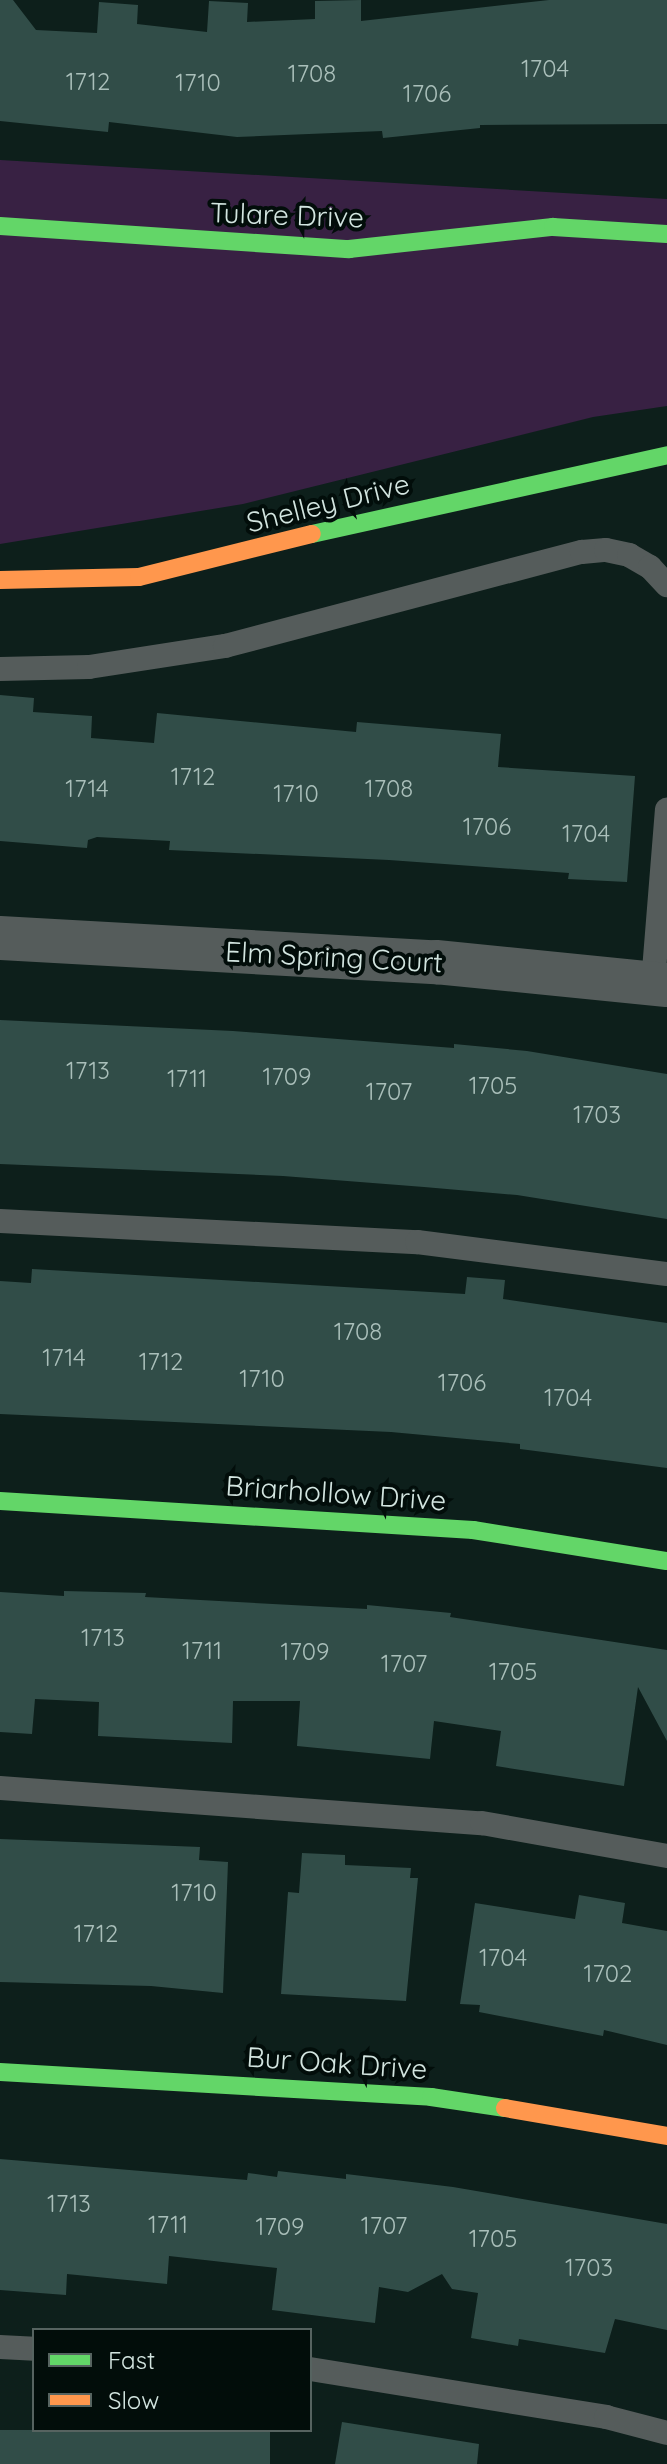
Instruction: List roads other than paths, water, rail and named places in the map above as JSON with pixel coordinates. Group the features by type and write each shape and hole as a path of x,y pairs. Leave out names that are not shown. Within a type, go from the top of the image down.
{"street":[{"name":"Tulare Drive","path":"0,226 349,249 553,227 667,234"},
{"name":"Shelley Drive","path":"0,580 139,577 357,523 667,455"},
{"name":"Elm Spring Court","path":"0,938 436,962 660,984"},
{"name":"Briarhollow Drive","path":"0,1501 473,1530 667,1561"},
{"name":"Bur Oak Drive","path":"0,2072 431,2097 619,2125 667,2136"}],"lane":[{"path":"0,669 89,667 225,646 582,552 606,550 629,555 650,567 667,585"},
{"path":"660,984 667,810"},
{"path":"0,1221 417,1242 667,1274"},
{"path":"0,1788 482,1823 667,1856"},
{"path":"0,2347 32,2349"},
{"path":"312,2369 606,2417 667,2433"}]}
